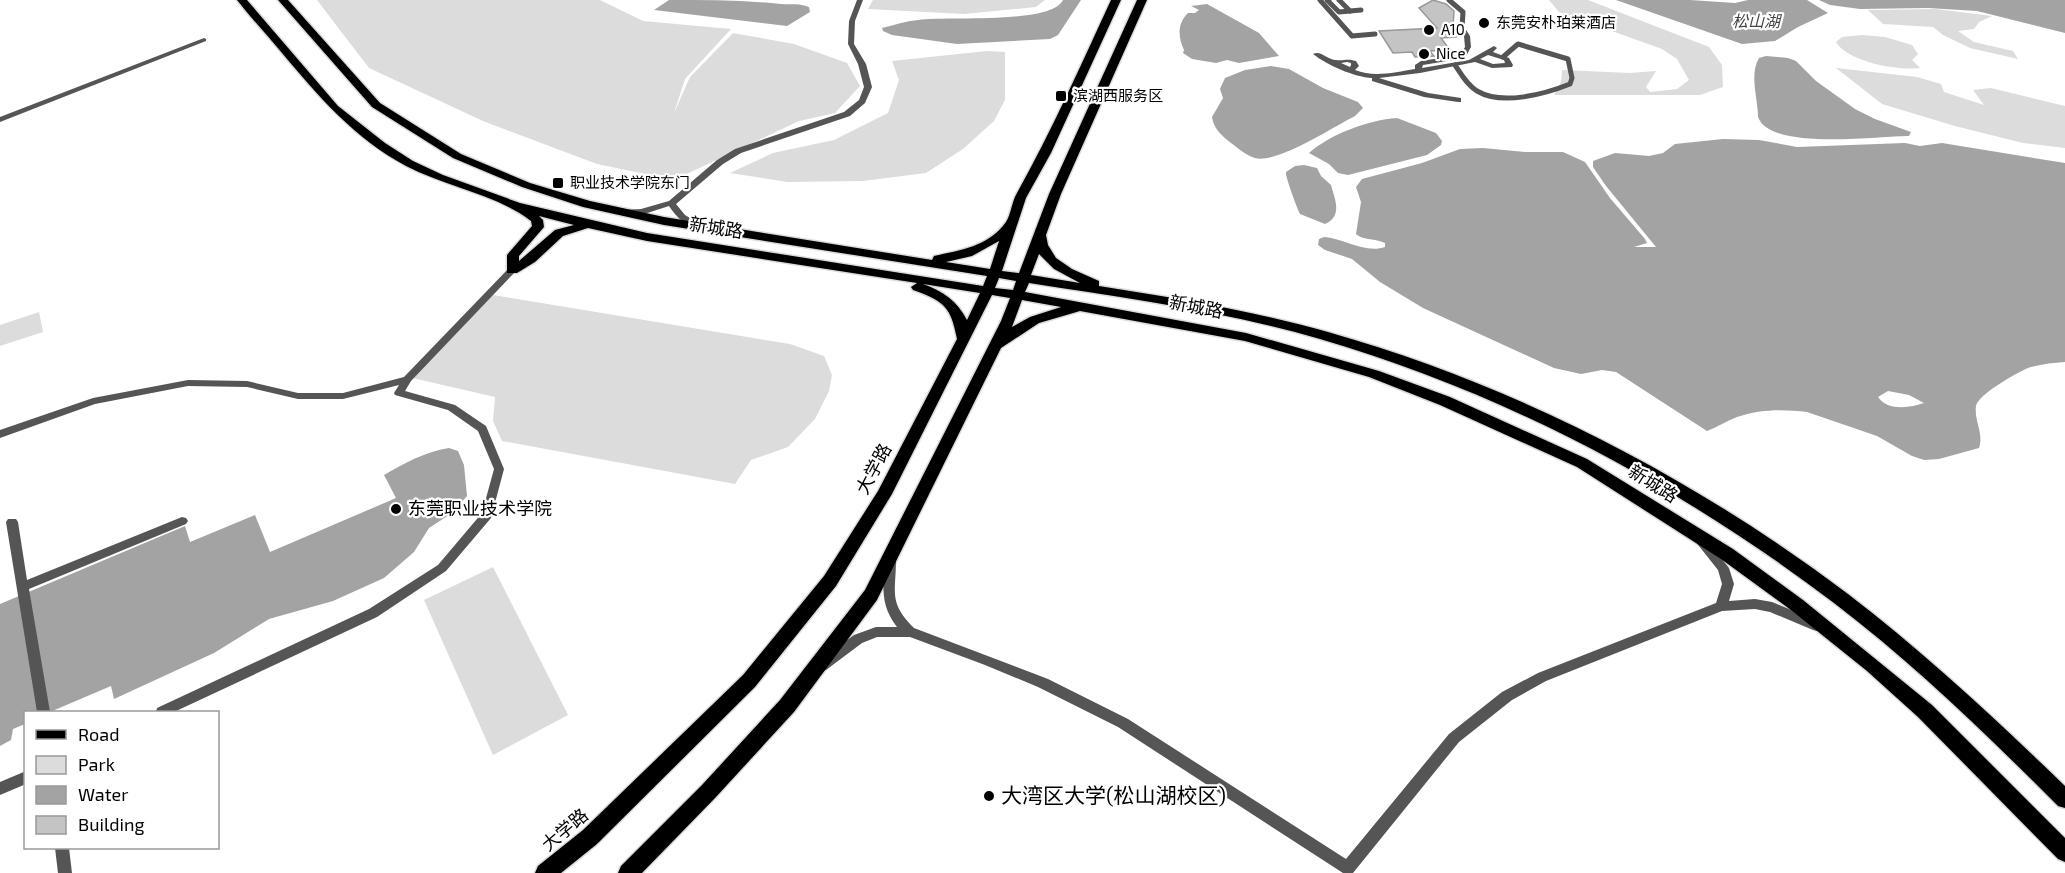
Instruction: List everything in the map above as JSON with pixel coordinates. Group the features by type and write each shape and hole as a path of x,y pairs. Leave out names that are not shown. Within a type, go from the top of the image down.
{"main road":[{"name":"新城路","path":"242,0 334,108 409,163 516,206 596,226 881,275 1092,308 1256,339 1374,374 1445,401 1582,464 1727,554 1829,630 1925,711 2065,852"},
{"name":"大学路","path":"545,873 590,837 750,681 830,581 884,494 988,292 1020,198 1045,153 1116,0"},
{"path":"628,873 710,791 787,706 871,595 992,353 1025,278 1055,194 1142,0"},
{"name":"新城路","path":"286,1 376,105 457,156 519,182 587,204 697,226 1119,293 1251,317 1342,341 1437,373 1559,426 1602,447 1726,520 1840,598 1988,724 2065,800"},
{"path":"494,198 519,182"},
{"path":"512,270 513,255 536,231 539,224 530,213 516,206"},
{"path":"901,259 936,259 971,253 996,238 1013,218"},
{"path":"512,270 531,259 559,233 574,227 596,226"},
{"path":"1040,235 1041,248 1051,261 1080,278 1119,293"},
{"path":"881,275 924,289 949,303 962,321 963,341"},
{"path":"992,353 1010,334 1037,318 1068,310 1092,308"}],"street":[{"path":"623,212 641,212 672,203 720,162 738,151 847,114 862,101 868,87 862,64 851,44 852,21 860,0"},
{"path":"1320,0 1352,36 1376,34"},
{"path":"1329,0 1327,0 1339,12 1361,10"},
{"path":"1339,0 1350,11"},
{"path":"1420,71 1418,68 1421,63 1463,57 1468,47 1467,36 1462,28 1463,12 1449,0"},
{"path":"0,120 204,40"},
{"path":"1455,65 1470,86 1479,92 1495,96 1513,97 1562,88 1570,84 1572,78 1568,58 1518,44 1503,57"},
{"path":"1361,75 1407,73 1455,65 1475,60 1490,50 1507,59 1509,65 1501,68 1475,60"},
{"path":"1316,54 1361,75 1427,95 1458,100"},
{"path":"1404,64 1407,73"},
{"path":"672,203 676,212 683,219 697,226"},
{"path":"164,711 373,613 442,568 486,515 499,469 482,429 451,407 399,393 407,379 512,270"},
{"path":"0,434 93,401 188,383 247,384 298,396 343,396 407,379"},
{"path":"22,586 182,521"},
{"path":"12,522 43,711"},
{"path":"1696,534 1723,568 1728,584 1720,606"},
{"path":"890,558 891,575 888,596 890,609 910,632"},
{"path":"814,671 867,635 876,632 910,632 1043,683 1123,723 1348,868 1454,738 1507,696 1579,661 1720,606 1755,604 1772,607 1829,630"},
{"path":"0,789 24,778"},
{"path":"62,849 65,873"}],"green space":[{"path":"317,0 600,0 643,21 731,29 685,79 674,113 690,77 733,33 794,44 847,63 860,86 835,113 799,121 674,180 597,164 483,121 369,68"},
{"path":"873,0 1045,0 1036,7 964,14 868,9"},
{"path":"1549,0 1588,0 1709,47 1722,65 1723,87 1700,95 1554,95 1561,82 1562,70 1630,73 1656,71 1646,87 1650,92 1677,89 1689,80 1677,59 1662,49 1559,12"},
{"path":"1936,9 1992,16 1979,22 1974,29 1958,31 1974,42 2013,51 2018,59 1970,48 1943,35 1933,27 1883,24 1868,10"},
{"path":"1862,35 1885,37 1912,45 1918,54 1912,60 1920,68 1899,68 1874,64 1851,55 1836,42 1842,37"},
{"path":"987,51 1005,52 1005,100 994,121 963,149 926,173 863,181 787,182 730,173 773,153 834,140 888,113 899,80 892,61"},
{"path":"1836,68 1917,77 1941,84 1944,92 1984,105 1973,90 1991,88 2065,106 2065,148 2023,143 1882,104"},
{"path":"493,295 790,344 824,356 832,375 829,391 815,419 788,447 751,460 735,484 502,441 493,421 495,397 408,377"},
{"path":"39,312 43,332 0,346 0,325"},
{"path":"493,567 568,715 493,755 424,600"}],"water":[{"path":"669,0 798,5 809,7 810,12 787,26 654,10"},
{"path":"1063,0 1081,0 1058,35 1050,39 957,44 892,35 883,31 882,28 918,20 996,18 1039,13 1054,8"},
{"name":"松山湖","path":"1616,0 1690,0 1735,3 1748,0 1807,0 1828,13 1775,41 1742,44"},
{"name":"松山湖","path":"1819,0 2065,0 2065,33 1977,11 1928,8 1860,9 1830,5"},
{"path":"1207,4 1259,33 1279,56 1239,63 1227,60 1216,63 1192,59 1183,53 1180,26 1184,17 1188,13 1195,13 1199,10 1191,6"},
{"path":"1766,56 1796,61 1816,81 1855,109 1911,132 1909,136 1850,139 1803,138 1767,128 1758,117 1754,79 1759,58"},
{"path":"1271,66 1289,69 1323,88 1358,102 1363,108 1355,116 1291,150 1277,156 1252,157 1222,135 1214,125 1212,117 1223,98 1220,89 1225,78 1245,70"},
{"path":"1397,118 1436,133 1442,141 1441,145 1427,155 1348,175 1338,173 1329,164 1309,153 1350,129"},
{"path":"1723,139 1759,140 1797,147 1905,143 1920,146 1942,143 2065,163 2065,362 2028,368 1990,390 1976,406 1979,448 1939,459 1924,460 1912,456 1877,436 1807,412 1781,410 1754,412 1707,431 1616,372 1602,370 1581,374 1554,368 1423,308 1380,282 1352,259 1325,250 1318,245 1319,239 1324,237 1370,249 1385,247 1385,243 1362,238 1356,234 1361,202 1356,187 1362,179 1422,163 1460,149 1483,148 1525,152 1563,152 1585,162 1610,198 1647,243 1634,247 1656,247 1606,186 1593,167 1593,161 1615,153 1649,156 1663,153 1675,144","holes":["1888,391 1909,395 1924,403 1899,407 1887,405 1878,397"]},
{"path":"1304,165 1317,168 1321,176 1331,185 1336,202 1336,212 1331,221 1325,224 1300,214 1291,192 1286,172 1295,166"},
{"path":"449,448 458,451 464,465 467,496 452,513 429,528 414,552 384,578 333,601 269,619 214,653 114,699 111,686 52,711 24,711 24,724 13,729 11,740 0,746 0,604 185,526 190,542 255,515 270,552 396,498 384,475 407,462"}],"building":[{"name":"A10","path":"1433,0 1446,4 1454,11 1453,28 1456,37 1441,38 1450,50 1430,51 1434,56 1415,57 1412,52 1393,53 1379,31 1437,28 1419,8"}],"place":[{"name":"东莞安朴珀莱酒店","path":"1484,23"},
{"name":"A10","path":"1429,30"},
{"name":"Nice","path":"1424,54"},
{"name":"滨湖西服务区","path":"1061,96"},
{"name":"职业技术学院东门","path":"558,183"},
{"name":"东莞职业技术学院","path":"396,509"},
{"name":"大湾区大学(松山湖校区)","path":"989,796"}]}
